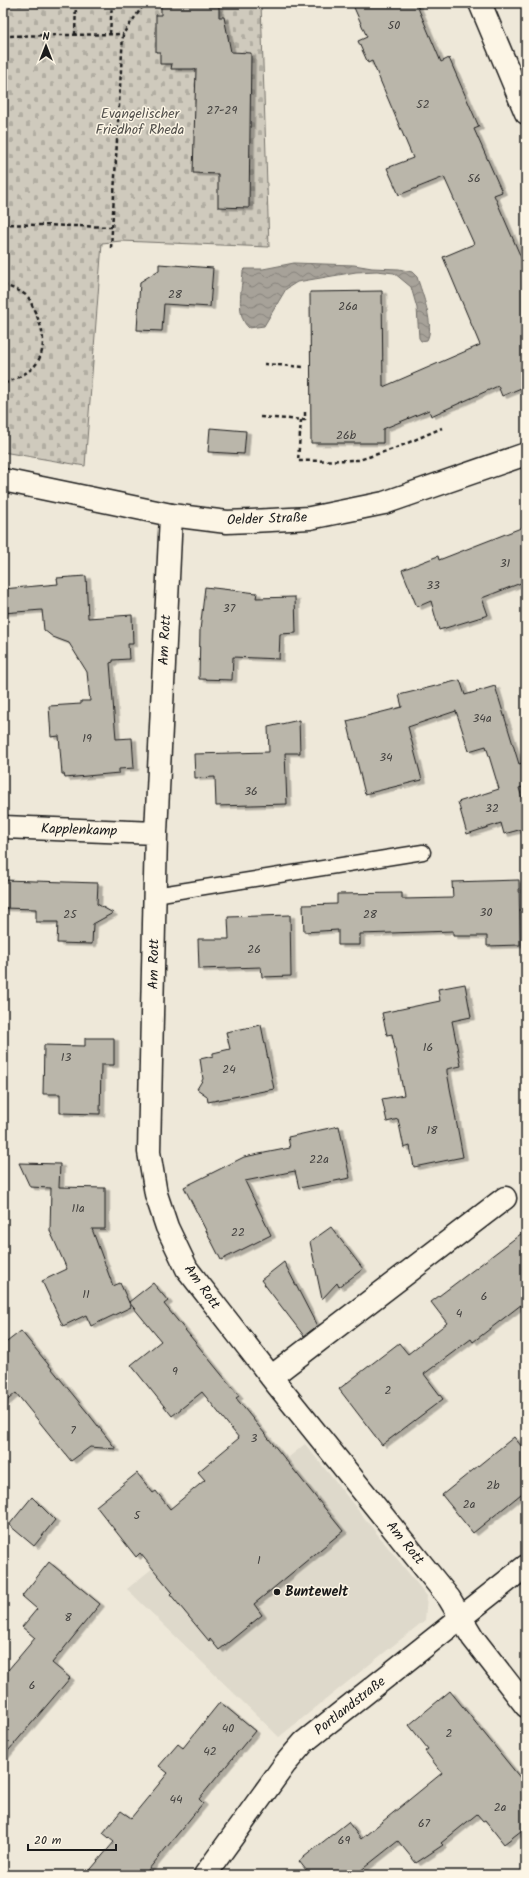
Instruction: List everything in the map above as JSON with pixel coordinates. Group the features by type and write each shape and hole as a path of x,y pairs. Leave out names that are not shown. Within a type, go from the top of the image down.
{"street":[{"path":"480,3 526,113"},
{"name":"Oelder Straße","path":"3,480 171,515 227,522 310,518 384,503 526,454"},
{"name":"Am Rott","path":"171,515 156,833 149,1152 156,1194 167,1227 187,1269 271,1377 449,1598 473,1638 526,1706"},
{"name":"Kapplenkamp","path":"3,827 156,833"},
{"path":"271,1377 506,1198"},
{"name":"Portlandstraße","path":"205,1875 285,1764 304,1742 526,1566"}],"lane":[{"path":"155,895 424,852"}],"path":[{"path":"75,35 76,3"},
{"path":"110,34 112,3"},
{"path":"111,248 123,34 145,3"},
{"path":"3,36 123,34"},
{"path":"3,224 112,227"},
{"path":"3,285 10,287 28,297 39,319 43,335 43,349 36,364 23,374 3,384"},
{"path":"264,364 304,367"},
{"path":"260,417 306,420 305,410"},
{"path":"301,420 298,461 359,460 396,448 442,428"}],"shaded area":[{"name":"Buntewelt","path":"305,1444 427,1596 425,1620 279,1737 127,1589"}],"green space":[{"name":"Evangelischer Friedhof Rheda","path":"3,3 261,3 269,247 121,241 102,243 85,466 3,452"}],"water":[{"path":"294,263 354,265 372,268 399,269 412,272 417,277 429,318 430,326 427,340 421,341 419,338 417,308 411,287 394,273 377,271 356,272 297,282 286,289 264,326 249,328 242,316 240,301 243,271 245,269 263,269"}],"building":[{"path":"173,3 208,3 208,6 219,6 219,17 224,17 231,52 251,53 249,208 218,207 218,174 193,173 196,69 171,69 172,64 160,64 160,52 156,52 156,15 161,15 161,5 173,5"},
{"path":"352,3 416,3 441,62 449,58 479,127 474,129 502,192 494,195 526,269 526,386 502,396 498,386 431,416 429,410 383,429 383,443 311,443 310,292 382,291 383,387 480,345 443,257 474,244 444,177 399,195 387,168 413,158 372,61 368,63 358,41 367,37"},
{"path":"159,264 213,268 210,307 164,304 162,331 137,330 140,282 159,270"},
{"path":"210,428 246,431 244,454 208,452"},
{"path":"526,526 526,581 482,598 488,615 439,630 431,601 417,607 402,570 438,556 439,560"},
{"path":"86,576 88,618 132,615 133,644 128,644 129,659 113,660 113,662 110,663 116,739 132,738 134,768 119,769 119,773 65,778 64,774 62,774 59,736 51,737 49,706 81,704 81,701 90,701 87,672 69,643 53,637 44,630 42,610 3,613 3,589 58,584 57,578"},
{"path":"205,587 257,593 256,598 295,597 296,633 280,634 279,659 233,657 232,680 199,679 200,630"},
{"path":"460,680 465,695 495,686 519,764 526,762 526,786 519,788 526,811 526,828 504,834 501,823 467,834 458,802 499,789 486,746 469,751 456,711 408,727 422,780 365,794 347,721 402,707 399,695"},
{"path":"299,720 300,753 285,753 287,804 216,806 215,777 195,778 194,754 269,752 268,727"},
{"path":"3,880 98,883 97,904 113,913 93,924 92,944 57,943 58,922 36,922 36,909 3,908"},
{"path":"519,880 520,945 487,946 487,936 453,936 453,931 360,934 360,945 338,945 338,930 304,932 303,905 337,904 337,894 402,893 402,899 453,898 452,882"},
{"path":"290,915 291,976 262,977 261,967 199,969 198,939 229,939 228,917"},
{"path":"465,984 471,1017 452,1021 461,1066 447,1069 463,1157 414,1167 410,1146 404,1148 398,1119 387,1122 382,1099 404,1095 392,1034 387,1035 382,1013 440,1001 438,989"},
{"path":"261,1025 274,1089 208,1102 207,1096 197,1089 203,1079 200,1059 213,1056 213,1053 230,1049 226,1032"},
{"path":"85,1038 114,1038 114,1065 101,1065 100,1114 60,1113 60,1094 43,1094 44,1045 85,1046"},
{"path":"339,1126 350,1178 299,1188 295,1171 245,1181 271,1235 221,1260 184,1187 244,1157 290,1148 288,1137"},
{"path":"19,1163 60,1164 59,1187 105,1188 105,1229 92,1229 113,1286 120,1283 131,1307 91,1326 86,1315 63,1326 42,1281 67,1269 50,1231 51,1188 30,1187"},
{"path":"331,1227 363,1269 339,1287 337,1283 322,1299 310,1242"},
{"path":"526,1230 526,1301 473,1342 471,1339 424,1374 443,1399 382,1445 339,1389 399,1343 408,1354 447,1323 431,1302"},
{"path":"284,1262 317,1326 304,1336 261,1280"},
{"path":"153,1283 168,1301 164,1304 239,1396 236,1398 343,1531 254,1604 262,1615 219,1650 210,1639 209,1641 170,1594 172,1592 140,1553 136,1557 96,1506 137,1473 153,1493 156,1491 170,1509 205,1480 198,1472 239,1438 202,1392 172,1416 131,1365 161,1341 129,1302"},
{"path":"21,1331 116,1449 90,1447 71,1461 16,1393 3,1404 3,1345"},
{"path":"514,1437 526,1452 526,1490 473,1533 442,1495"},
{"path":"32,1497 55,1520 34,1546 9,1525"},
{"path":"49,1562 100,1604 52,1663 70,1678 3,1757 3,1676 35,1638 22,1627 37,1609 22,1596"},
{"path":"450,1691 526,1785 526,1827 504,1844 485,1820 483,1821 477,1814 441,1843 443,1845 416,1863 398,1841 355,1875 310,1875 299,1861 348,1822 361,1839 442,1773 425,1751 428,1749 409,1725"},
{"path":"220,1702 255,1731 199,1799 203,1803 144,1875 86,1875 114,1842 103,1833 121,1811 131,1818 168,1773 159,1766 178,1744 183,1748"}],"place":[{"name":"Buntewelt","path":"277,1592"}]}
